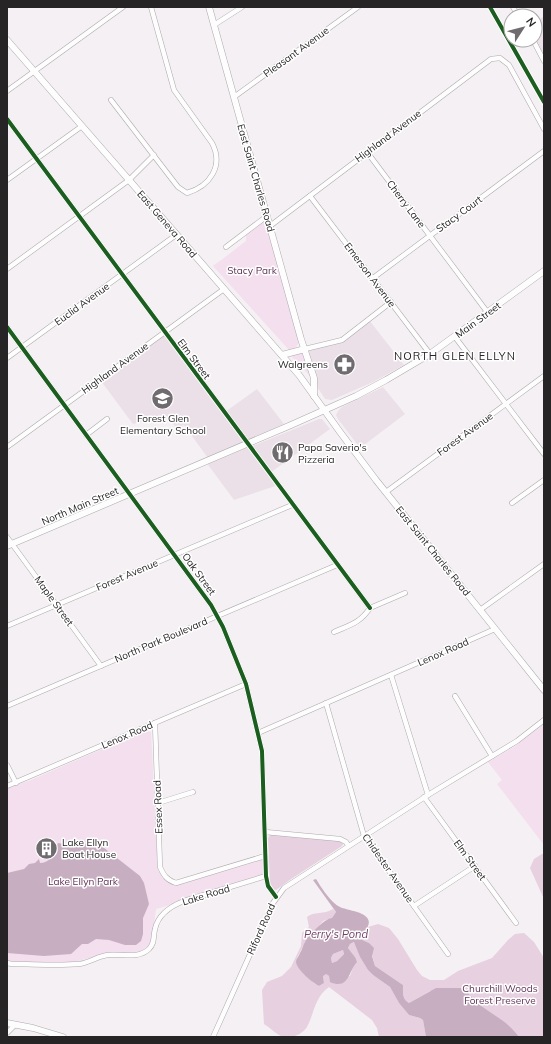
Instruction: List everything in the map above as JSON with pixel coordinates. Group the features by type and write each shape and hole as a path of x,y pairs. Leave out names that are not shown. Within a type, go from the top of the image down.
{"street":[{"path":"7,91 122,7"},
{"path":"111,100 178,187 187,193 196,190 214,173 217,164 216,150 174,90 150,7"},
{"name":"East Saint Charles Road","path":"210,7 267,216 314,378 314,396"},
{"path":"214,25 242,7"},
{"name":"Pleasant Avenue","path":"234,97 358,7"},
{"name":"East Geneva Road","path":"7,40 282,355 299,375 324,410"},
{"path":"537,48 544,61"},
{"name":"Highland Avenue","path":"270,226 491,59 500,58 509,65 544,129"},
{"name":"Elm Street","path":"7,119 292,505 370,608"},
{"path":"7,180 82,126"},
{"name":"Stacy Court","path":"373,278 544,150"},
{"name":"Cherry Lane","path":"367,152 488,313"},
{"path":"7,269 129,180 154,155"},
{"name":"Emerson Avenue","path":"310,196 430,354"},
{"path":"226,247 267,216"},
{"name":"Euclid Avenue","path":"7,358 176,235"},
{"name":"Main Street","path":"324,410 379,384 430,354 544,271"},
{"name":"Highland Avenue","path":"7,447 224,289"},
{"path":"282,355 342,340 391,302"},
{"name":"Oak Street","path":"7,327 130,493 211,605 217,616 246,684 262,751 266,832 266,876 268,886 276,897"},
{"path":"455,337 544,454"},
{"name":"Forest Avenue","path":"386,492 544,376"},
{"name":"East Saint Charles Road","path":"324,410 386,492 544,690"},
{"name":"North Main Street","path":"10,545 324,410"},
{"path":"86,435 107,419"},
{"path":"512,503 544,480"},
{"name":"Forest Avenue","path":"7,626 292,505"},
{"name":"Maple Street","path":"7,537 10,545 57,605 101,666"},
{"path":"480,610 544,564"},
{"name":"North Park Boulevard","path":"7,706 337,565"},
{"path":"334,632 364,617 370,608 405,593"},
{"name":"Lenox Road","path":"258,733 495,629"},
{"name":"Elm Street","path":"391,675 426,796 516,923"},
{"name":"Lenox Road","path":"7,786 246,684"},
{"path":"455,696 492,756"},
{"name":"Chidester Avenue","path":"326,703 364,836 448,954"},
{"path":"426,796 517,741 544,720"},
{"name":"Essex Road","path":"155,723 160,867 164,876 168,880 176,883 265,856"},
{"path":"7,765 16,783"},
{"path":"158,803 193,792"},
{"name":"Riford Road","path":"213,1037 276,897 291,882 426,796"},
{"path":"266,832 340,839 348,845"},
{"path":"414,906 475,866"},
{"name":"Lake Road","path":"7,963 80,964 106,955 124,956 140,954 151,946 159,920 172,906 266,876"},
{"path":"7,1023 61,1037"},
{"path":"7,1033 15,1025"}],"shaded area":[{"path":"544,16 544,58 539,48 543,48"},
{"path":"369,320 404,365 373,382 332,400 325,399 318,388 307,349 341,340"},
{"name":"Forest Glen Elementary School","path":"164,334 244,442 208,458 184,425 177,428 165,416 133,424 101,381"},
{"path":"383,387 405,414 360,448 336,415 342,407"},
{"path":"257,389 284,424 246,441 225,412"},
{"path":"322,419 330,429 270,473 278,485 234,500 206,462 255,445"}],"green space":[{"name":"Stacy Park","path":"263,222 267,226 299,343 294,349 289,350 213,266 246,241 246,234"},
{"path":"303,351 311,377 290,355"},
{"path":"544,724 544,845 497,784 502,780 488,762 514,747"},
{"name":"Lake Ellyn Park","path":"146,730 151,732 158,871 177,881 268,853 269,876 156,909 152,939 150,944 142,951 98,956 74,962 27,963 7,961 7,788 31,780"},
{"path":"271,834 340,841 343,844 276,890 273,889 270,882 268,838"},
{"path":"544,854 544,899 530,868 534,859"},
{"path":"333,909 336,912 332,918 323,921 305,942 297,958 301,970 319,986 324,983 324,974 329,976 330,980 350,976 355,957 348,948 350,944 355,942 360,957 368,970 390,987 399,1003 409,1015 423,1020 426,1037 379,1037 377,1028 372,1020 329,987 324,991 318,1000 307,1027 298,1035 286,1037 277,1034 264,1024 262,990 267,982 282,976 291,967 301,946 302,933 309,927 307,917"},
{"name":"Churchill Woods Forest Preserve","path":"378,924 389,928 398,939 417,970 422,976 430,980 444,980 458,971 492,958 515,934 524,933 534,942 544,958 544,1037 519,1037 511,1028 480,1005 466,991 430,991 409,1003 404,998 403,985 375,966 369,943 359,939 368,927"},
{"path":"343,950 344,954 337,961 332,963 331,958 333,954"}],"water":[{"path":"91,842 99,844 140,876 144,883 149,904 143,918 143,934 141,941 136,945 125,945 109,940 96,939 88,944 82,944 71,954 44,956 7,953 7,873 24,869 29,864 35,863 39,859 40,863 47,861 56,854 54,852 58,843 79,847"},
{"name":"Perry's Pond","path":"316,879 326,894 337,905 364,915 367,918 369,921 367,929 360,939 369,943 374,948 372,956 375,966 403,985 403,996 405,1000 409,1003 436,988 461,988 480,1005 506,1023 519,1037 426,1037 423,1020 409,1015 399,1003 390,987 368,970 360,957 354,942 350,944 348,948 357,962 345,982 336,984 330,982 329,976 326,974 323,976 324,983 319,986 313,982 299,969 296,960 304,943 321,924 332,918 336,912 313,880","holes":["343,950 344,954 337,961 332,963 331,958 333,954"]}],"cycle path":[{"path":"490,7 544,102"},
{"path":"7,119 370,608"},
{"path":"7,327 211,605 223,627 246,684 262,751 266,876 268,886 276,897"}],"place":[{"name":"Walgreens","path":"344,364"},
{"name":"Forest Glen Elementary School","path":"163,398"},
{"name":"Papa Saverio's Pizzeria","path":"282,453"},
{"name":"Lake Ellyn Boat House","path":"46,848"}],"district":[{"name":"NORTH GLEN ELLYN","path":"455,356"}]}
